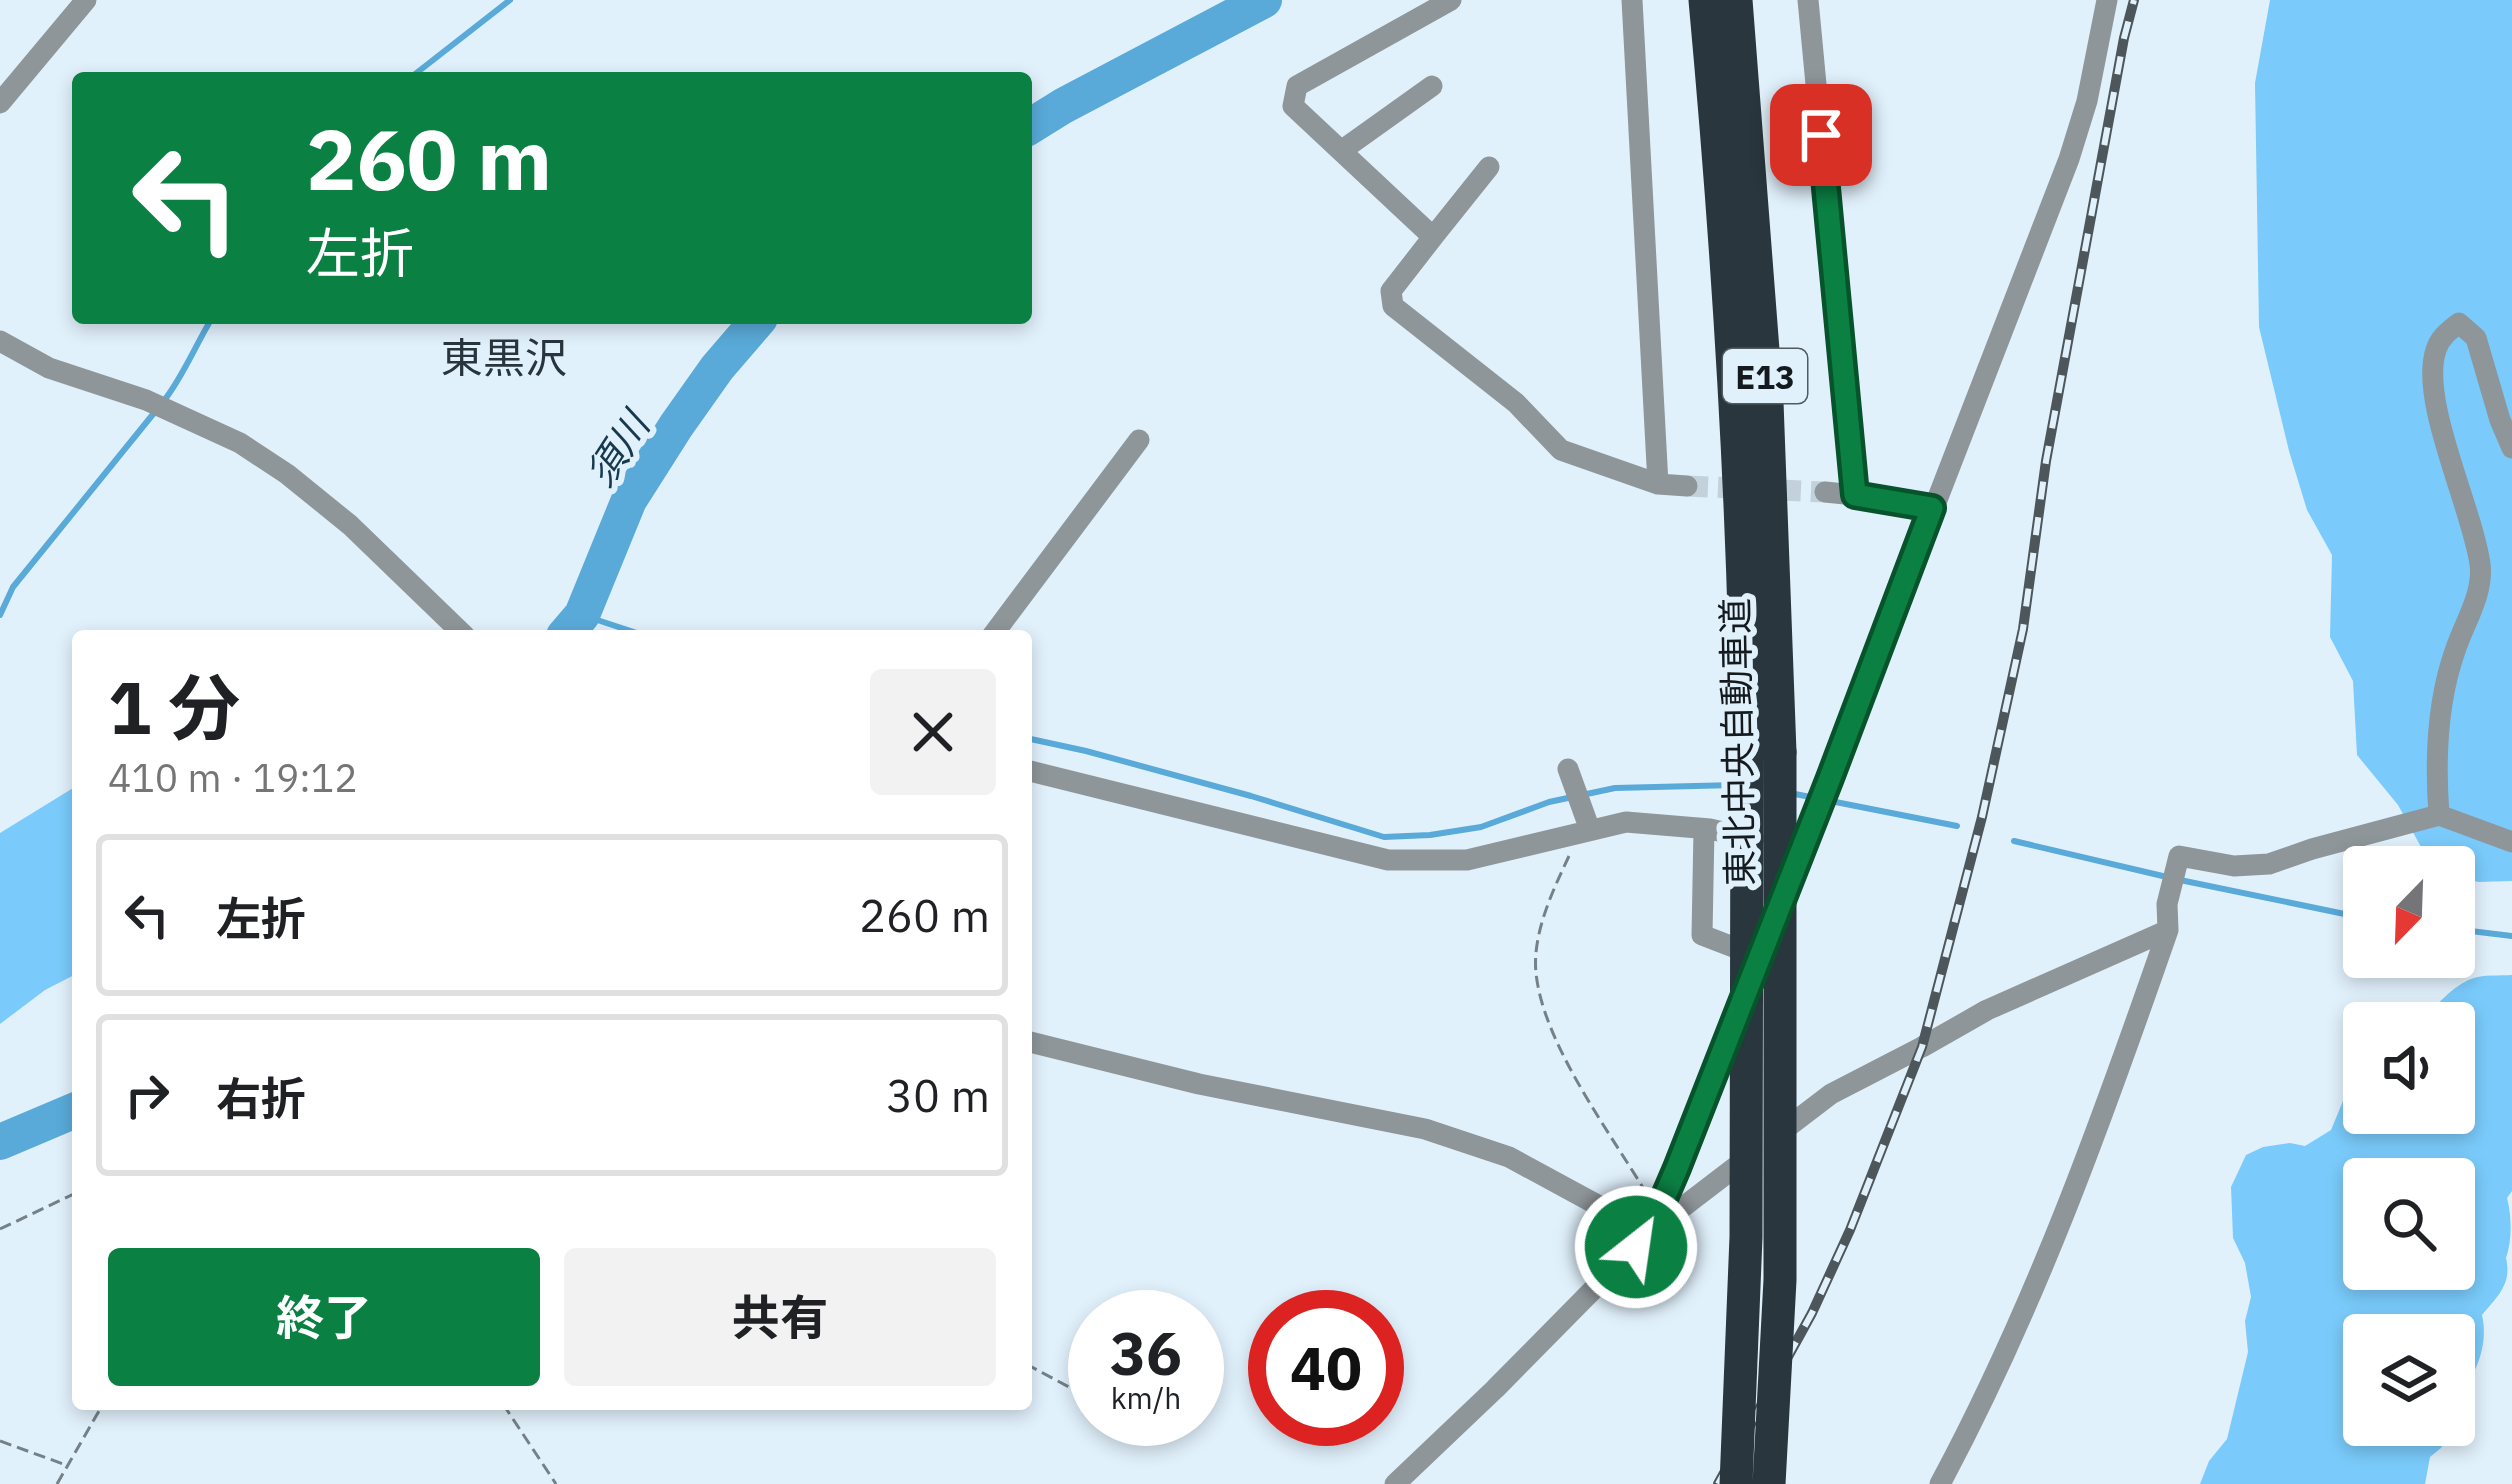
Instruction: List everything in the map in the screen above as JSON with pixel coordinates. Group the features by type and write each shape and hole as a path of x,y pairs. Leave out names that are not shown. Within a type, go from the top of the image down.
{"highway":[{"name":"東北中央自動車道","path":"1705,0 1726,220 1744,607 1763,752 1780,1280 1769,1484"},
{"name":"東北中央自動車道","path":"1736,0 1767,402 1763,752 1736,1484"}],"street":[{"path":"0,103 86,0"},
{"path":"1433,237 1293,106 1298,86 1451,0"},
{"path":"1632,0 1658,484"},
{"path":"1808,0 1855,495"},
{"path":"1654,1223 2069,159 2087,101 2108,0"},
{"path":"1341,151 1432,86"},
{"path":"1489,167 1391,291 1393,306 1516,403 1561,449 1658,484 1687,486"},
{"path":"2439,814 2436,776 2441,715 2454,653 2475,603 2481,568 2443,434 2434,383 2434,355 2441,338 2459,323 2476,338 2512,448"},
{"path":"0,341 49,368 146,400 240,442 350,525 459,630"},
{"path":"996,630 1139,440"},
{"path":"1825,492 1932,508"},
{"path":"1032,771 1388,860 1467,860 1584,825 1626,822 1804,843"},
{"path":"1569,771 1584,825"},
{"path":"1940,1484 1983,1404 2096,1137 2168,930 2167,904 2179,856 2234,866 2269,865 2439,814 2512,842"},
{"path":"1704,829 1702,935 1760,957"},
{"path":"1395,1484 1495,1389 1654,1223 1831,1094 1987,1010 2168,930"},
{"path":"1032,1042 1199,1084 1425,1130 1509,1157 1654,1223"}],"path":[{"path":"1584,825 1540,933 1535,970 1564,1055 1654,1223"},
{"path":"0,1229 72,1195"},
{"path":"1032,1367 1068,1387"},
{"path":"57,1484 100,1410"},
{"path":"507,1410 556,1484"},
{"path":"0,1441 67,1466"}],"shaded area":[{"path":"2270,0 2512,0 2512,881 2475,881 2475,846 2420,846 2398,805 2357,755 2353,681 2330,637 2332,555 2307,510 2259,327 2255,83"},
{"path":"72,789 72,976 0,1024 0,833"},
{"path":"2512,975 2512,1191 2507,1198 2510,1237 2505,1282 2482,1315 2479,1360 2475,1368 2475,1314 2343,1314 2343,1446 2442,1446 2430,1457 2425,1484 2200,1484 2209,1461 2227,1439 2248,1352 2245,1321 2251,1297 2245,1263 2233,1238 2231,1187 2246,1155 2263,1147 2305,1146 2331,1130 2343,1101 2343,1134 2475,1134 2475,1002 2440,1002 2480,976"}],"waterway":[{"path":"418,72 510,0"},
{"name":"須川","path":"1032,125 1264,0"},
{"path":"163,402 209,324"},
{"name":"須川","path":"569,630 582,615 629,500 717,368 755,324"},
{"path":"0,615 13,587 154,413"},
{"path":"582,615 628,630"},
{"path":"1032,739 1251,796 1384,837 1481,827 1549,802 1615,788 1735,785"},
{"path":"1790,793 1957,826"},
{"path":"2014,841 2167,877"},
{"path":"2180,880 2343,914"},
{"path":"2475,932 2512,936"},
{"name":"須川","path":"0,1142 72,1112"}],"tunnel":[{"path":"1687,486 1825,492"}],"railway":[{"path":"1718,1484 1812,1313 1922,1047 1982,817 2023,629 2046,461 2134,0"}],"district":[{"name":"東黒沢","path":"504,357"}],"route":[{"path":"1636,1247 1649,1233 1677,1168 1932,508 1855,495 1821,135"}]}
